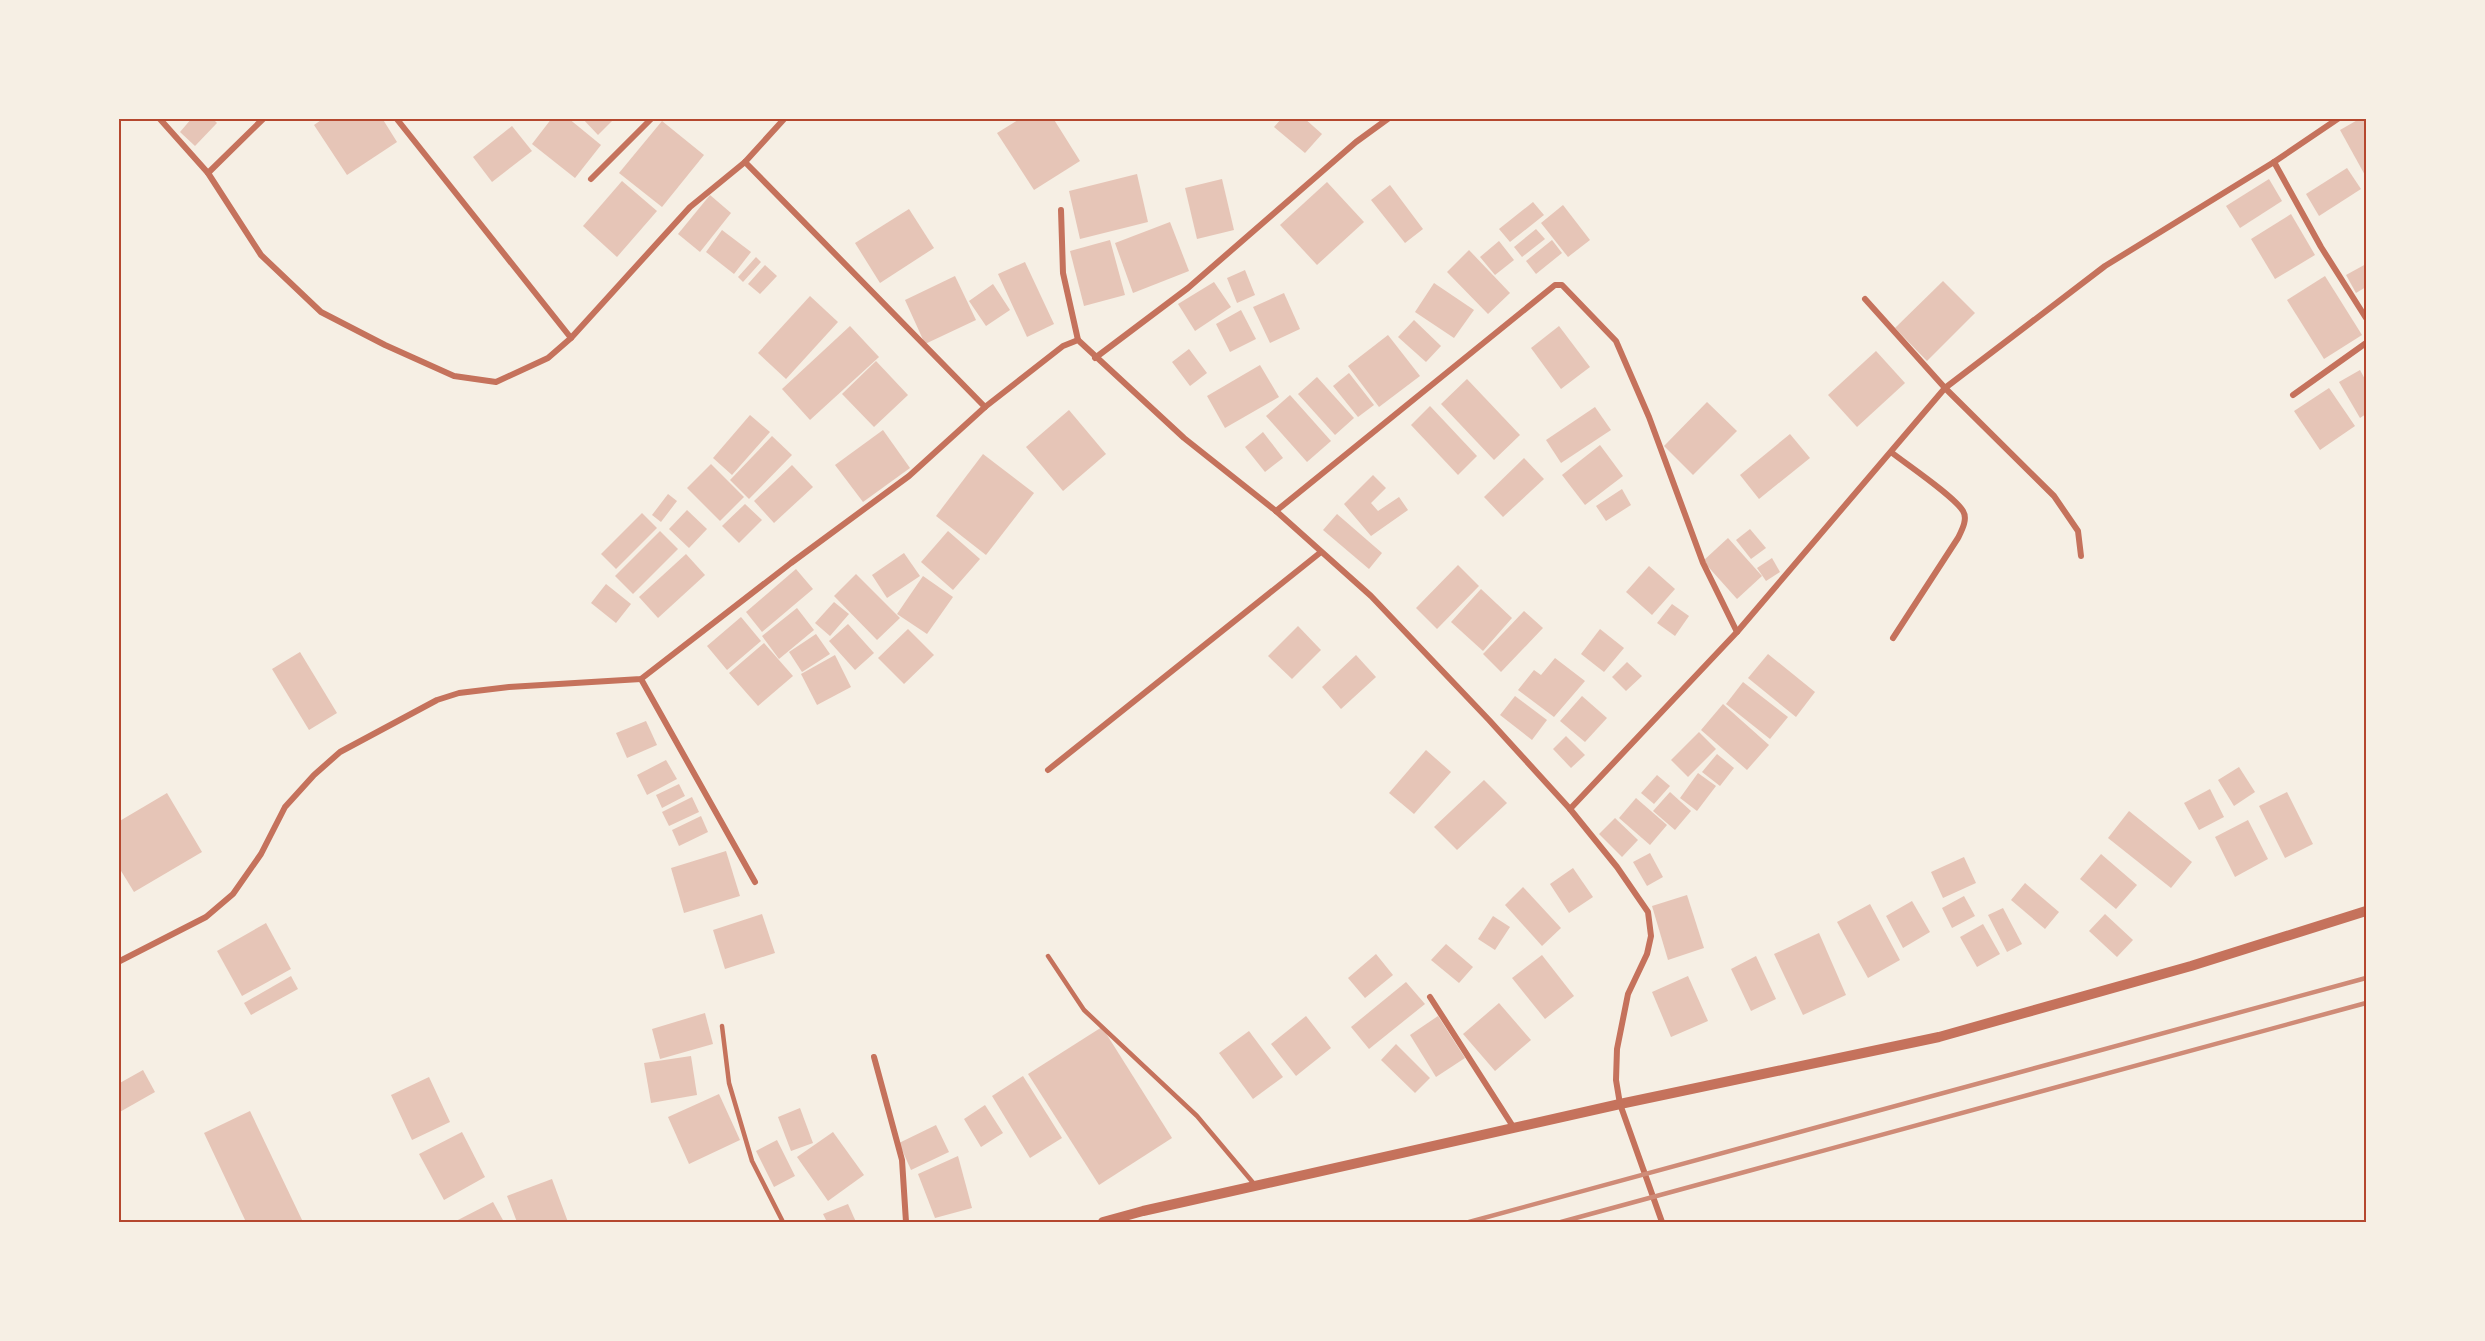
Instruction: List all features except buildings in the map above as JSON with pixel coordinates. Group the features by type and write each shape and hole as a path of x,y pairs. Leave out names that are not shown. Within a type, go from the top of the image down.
{"street":[{"path":"159,118 208,172 261,255 321,312 385,345 454,376 496,382 548,358 571,338 690,207 745,162 784,118"},
{"path":"208,172 264,118"},
{"path":"396,118 571,338"},
{"path":"591,179 652,118"},
{"path":"1095,357 1188,288 1339,156 1389,118"},
{"path":"1570,809 1737,632 1945,388 2105,266 2274,162 2339,118"},
{"path":"745,162 985,407"},
{"path":"2274,162 2321,247 2367,318"},
{"path":"1060,210 1063,273 1078,340 1184,438 1276,511 1371,596 1570,809 1617,867 1648,912 1651,936 1647,954 1629,994 1617,1049 1616,1080 1620,1104 1662,1222"},
{"path":"1276,511 1555,285 1562,285 1616,341 1649,417 1703,563 1737,632"},
{"path":"1865,299 1945,388 2054,496 2078,531 2081,556"},
{"path":"118,962 206,917 233,894 261,854 285,807 314,775 340,752 437,700 459,693 509,687 641,679 790,563 909,476 985,407 1063,346 1078,340"},
{"path":"2294,395 2367,343"},
{"path":"1890,452 1950,499 1964,512 1965,521 1958,538 1893,638"},
{"path":"1048,770 1322,552"},
{"path":"641,679 755,882"},
{"path":"1103,1222 1143,1211 1620,1104 1939,1036 2191,966 2367,911"},
{"path":"1430,997 1515,1128"},
{"path":"874,1057 902,1160 906,1222"}],"lane":[{"path":"1048,956 1084,1010 1197,1116 1256,1187"},
{"path":"722,1026 729,1083 752,1161 783,1222"}],"railway":[{"path":"1469,1222 2366,978"},
{"path":"1561,1222 2366,1003"}]}
